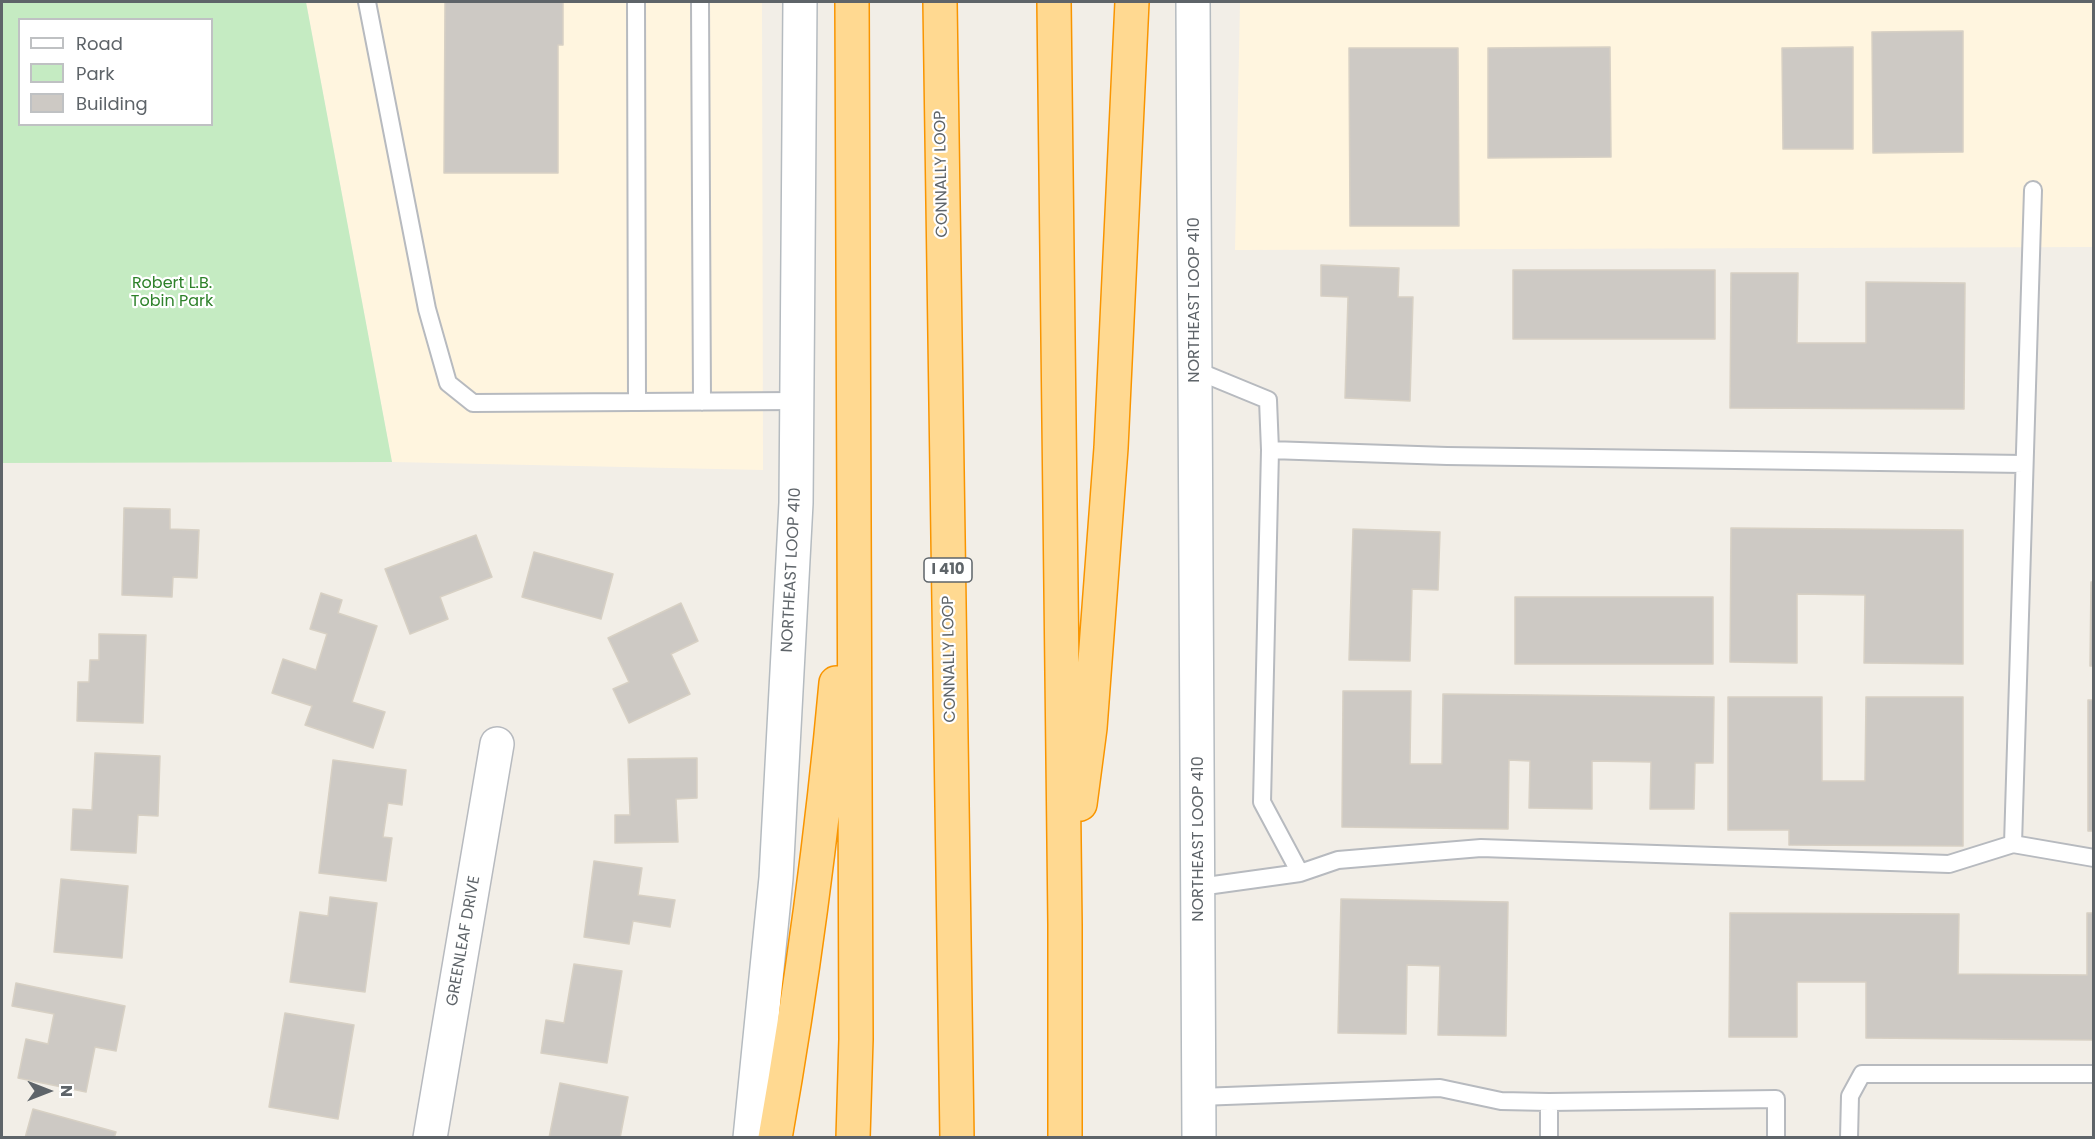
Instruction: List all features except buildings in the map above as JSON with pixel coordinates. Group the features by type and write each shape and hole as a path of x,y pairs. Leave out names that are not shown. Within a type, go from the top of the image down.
{"highway":[{"path":"852,2 856,1039 853,1137"},
{"name":"CONNALLY LOOP","path":"940,2 957,1137"},
{"path":"1054,2 1065,925 1065,1137"},
{"path":"1065,925 1090,728 1111,448 1132,2"},
{"path":"775,1137 802,985 824,813 836,679 854,408"}],"main road":[{"name":"NORTHEAST LOOP 410","path":"750,1137 776,878 796,503 800,2"},
{"name":"NORTHEAST LOOP 410","path":"1193,2 1200,1137"},
{"name":"GREENLEAF DRIVE","path":"430,1137 498,744"}],"lane":[{"path":"367,2 427,309 448,383 473,403 796,400"},
{"path":"636,2 637,402"},
{"path":"700,2 702,402"},
{"path":"2013,844 2033,190"},
{"path":"1195,370 1268,400 1270,450 1262,802 1300,873"},
{"path":"1270,450 1447,456 2024,464"},
{"path":"1199,887 1300,873 1338,860 1480,848 1949,864 2013,844 2094,858"},
{"path":"1849,1137 1850,1096 1862,1074 2094,1074"},
{"path":"1199,1097 1440,1088 1501,1101 1776,1099 1776,1137"},
{"path":"1549,1137 1550,1102"}],"shaded area":[{"path":"306,2 762,2 763,470 392,462"},
{"path":"1240,2 2093,2 2093,247 1235,250"}],"green space":[{"name":"Robert L.B. Tobin Park","path":"2,2 306,2 392,462 2,463"}]}
